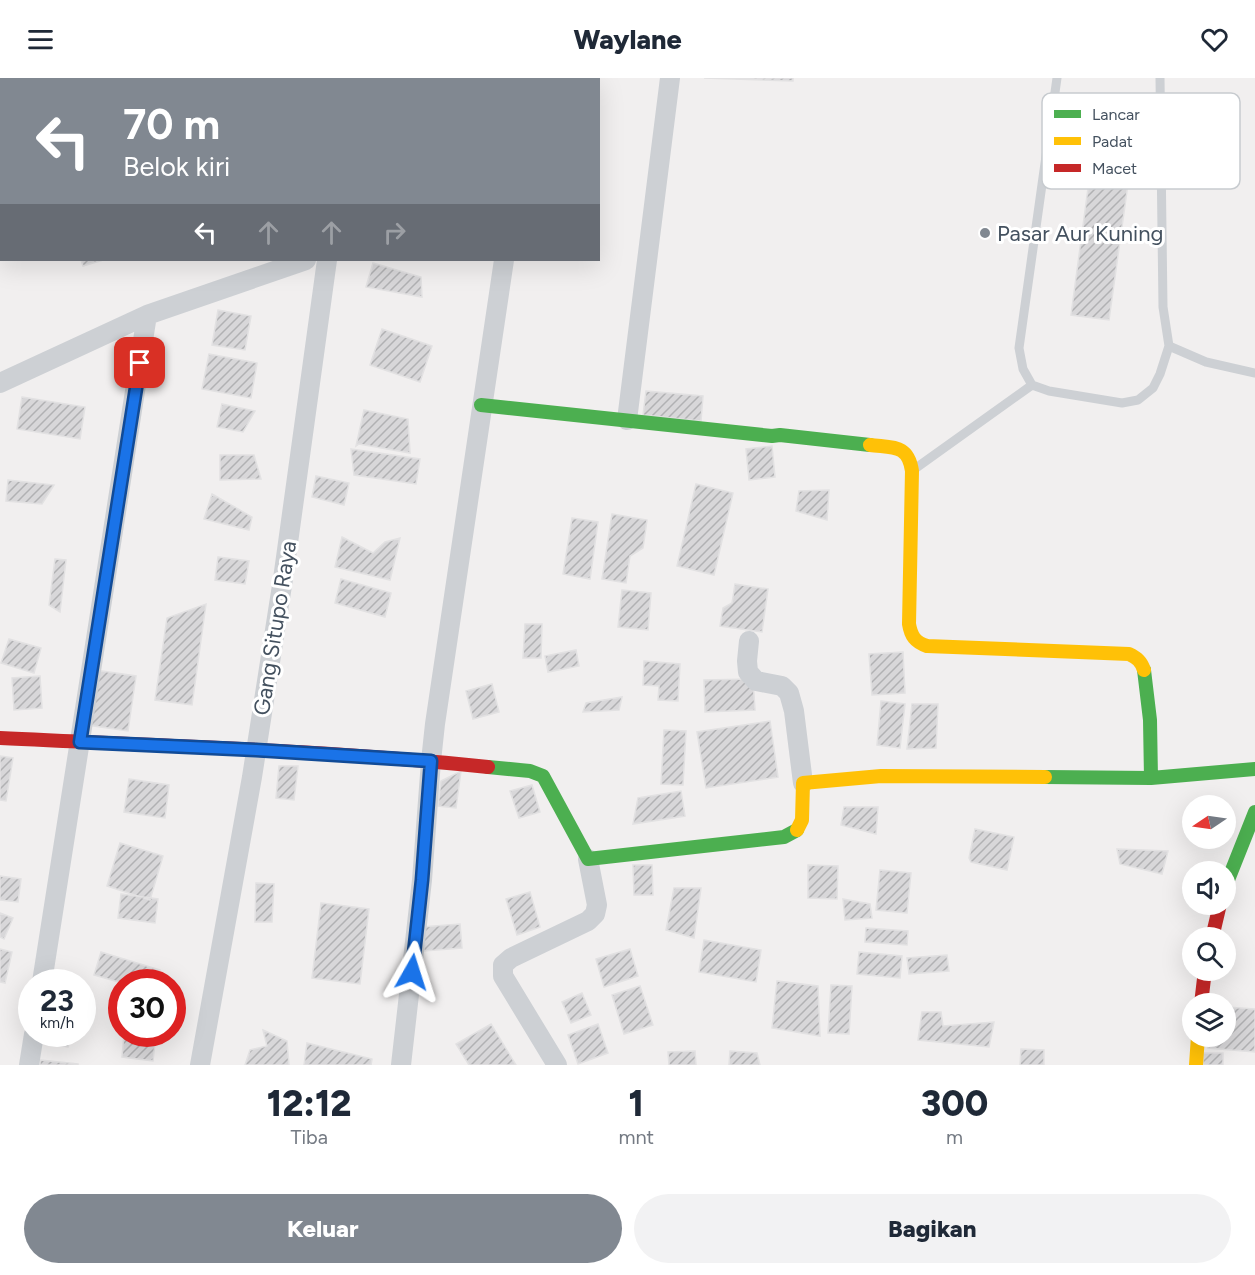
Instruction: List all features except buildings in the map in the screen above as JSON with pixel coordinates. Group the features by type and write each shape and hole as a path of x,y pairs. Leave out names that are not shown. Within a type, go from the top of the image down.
{"main road":[{"path":"482,405 897,448 905,452 910,459 912,471 910,635 918,643 927,646 1129,654 1137,658 1145,673 1150,720 1151,778"},
{"path":"0,738 256,750 431,761 530,771 543,776 588,859 784,837 796,831 802,820 803,783 881,776 1151,778 1255,769"},
{"path":"1236,861 1255,812"},
{"path":"1196,1065 1197,1047"}],"street":[{"path":"627,420 670,78"},
{"path":"0,383 147,315 303,261"},
{"name":"Gang Situpo Raya","path":"200,1065 256,750 283,579 327,261"},
{"path":"401,1065 422,880 431,761 504,261"},
{"path":"44,969 147,315"},
{"path":"748,641 748,672 756,681 782,686 789,693 794,711 803,783"},
{"path":"557,1065 503,976 503,965 511,958 588,921 595,914 597,905 588,859"},
{"path":"28,1065 31,1047"}],"lane":[{"path":"1055,93 1057,78"},
{"path":"1161,78 1161,93"},
{"path":"1042,185 1019,348 1023,369 1032,385 1049,391 1122,403 1138,400 1153,388 1160,374 1168,346 1163,307 1162,189"},
{"path":"1168,346 1206,362 1255,373"},
{"path":"912,471 1032,385"}],"traffic: fast":[{"path":"481,405 870,445"},
{"path":"1144,670 1150,720 1151,778"},
{"path":"488,767 530,771 543,776 588,859 784,837 797,830"},
{"path":"1045,777 1151,778 1255,769"},
{"path":"1236,861 1255,812"}],"traffic: slow":[{"path":"870,445 898,449 907,456 910,462 912,471 909,624 912,635 919,643 927,646 1129,654 1142,664 1144,670"},
{"path":"797,830 802,820 803,783 881,776 1045,777"},
{"path":"1196,1065 1197,1047"}],"traffic: jam":[{"path":"0,738 305,752 488,767"},
{"path":"1215,927 1217,915"},
{"path":"1202,993 1204,981"}],"place":[{"name":"Pasar Aur Kuning","path":"985,233"}],"route":[{"path":"140,363 80,742 431,761 412,972"}]}
